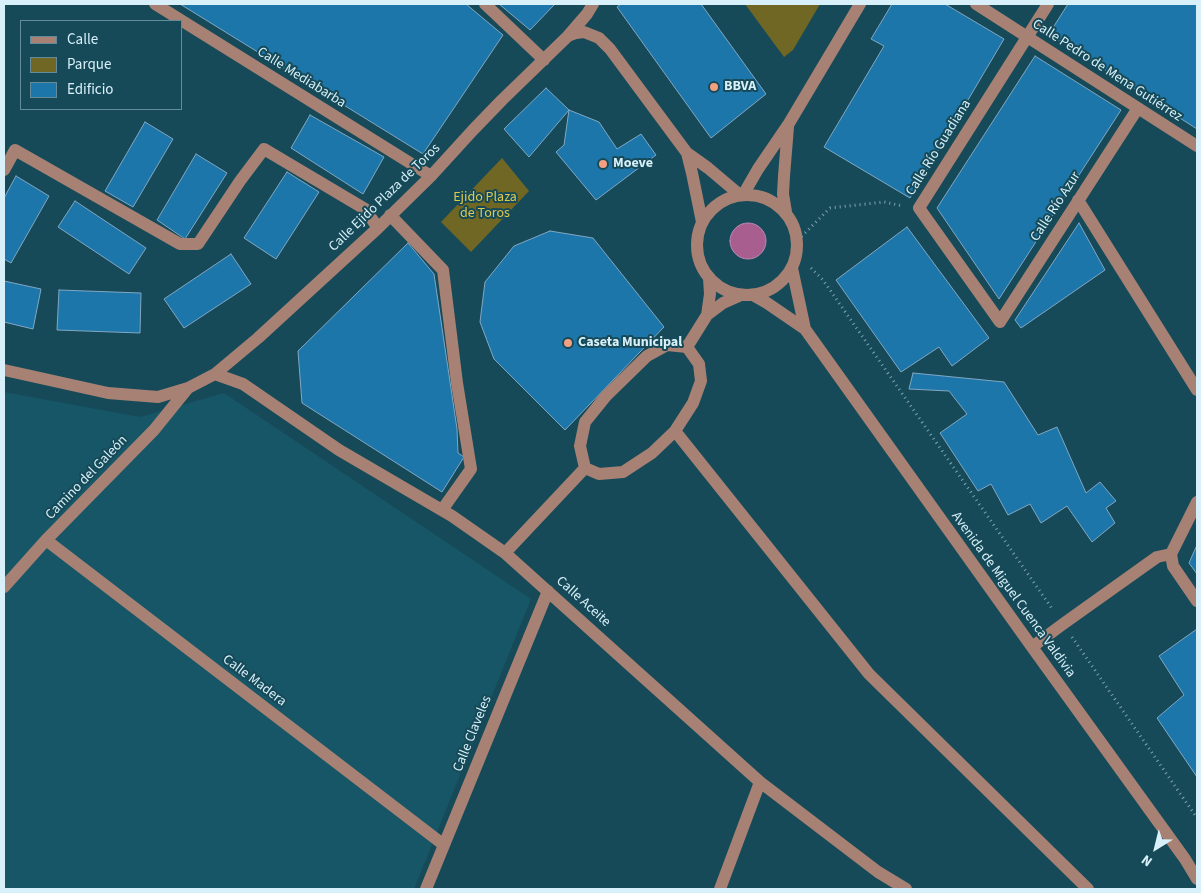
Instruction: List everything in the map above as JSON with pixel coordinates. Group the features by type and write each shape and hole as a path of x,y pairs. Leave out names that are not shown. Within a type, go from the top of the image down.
{"street":[{"name":"Calle Mediabarba","path":"155,4 181,20"},
{"path":"485,4 544,60"},
{"path":"741,195 788,125 860,4"},
{"name":"Calle Pedro de Mena Gutiérrez","path":"976,4 1197,146"},
{"name":"Calle Río Guadiana","path":"1000,322 919,208 1048,4"},
{"name":"Calle Ejido Plaza de Toros","path":"188,388 214,374 258,338 378,228 431,176 490,112 568,36 588,7"},
{"path":"584,32 588,22 588,7"},
{"name":"Calle Mediabarba","path":"182,21 431,176"},
{"path":"568,36 584,32 599,38 610,49 687,153 741,195"},
{"name":"Calle Río Azur","path":"1000,322 1138,108"},
{"path":"786,212 783,194 788,125"},
{"path":"4,170 15,150 180,244 198,244 264,148 365,209 378,228"},
{"path":"687,153 702,222"},
{"path":"687,347 708,315 723,303 747,295 765,292 776,287 786,278 797,254 798,240 794,226 786,212 776,203 764,197 741,195 728,198 709,211 698,233 697,245 698,257 702,268 709,278 729,292 747,295"},
{"path":"1078,200 1197,390"},
{"path":"390,215 443,270 457,383 471,470 442,510"},
{"name":"Avenida de Miguel Cuenca Valdivia","path":"792,268 805,329"},
{"path":"708,315 709,278"},
{"name":"Avenida de Miguel Cuenca Valdivia","path":"747,295 767,303 805,329 1185,859 1197,879"},
{"path":"667,345 687,347 699,364 702,381 693,403 675,431 652,452 623,472 599,474 585,468 580,446 585,422 601,403 647,356 667,345"},
{"path":"4,370 108,393 158,397 188,388"},
{"name":"Calle Aceite","path":"214,374 243,384 339,450 442,510 505,553 760,782 878,872 906,889"},
{"name":"Camino del Galeón","path":"4,587 46,540 154,430 188,388"},
{"path":"675,431 869,674 1088,889"},
{"path":"505,553 585,468"},
{"path":"1197,502 1171,554 1173,566 1197,601"},
{"name":"Calle Madera","path":"46,540 444,845"},
{"path":"1032,647 1157,557 1171,554"},
{"name":"Calle Claveles","path":"426,889 548,591"},
{"path":"720,889 760,782"}],"path":[{"path":"798,240 830,208 884,202 919,208"},
{"path":"823,280 1197,818"}],"shaded area":[{"path":"748,223 755,224 761,228 765,234 765,248 761,254 755,258 748,259 741,258 735,254 731,248 730,241 731,234 735,228 741,224"},
{"path":"4,392 140,417 224,393 531,599 414,889 4,889"}],"green space":[{"path":"745,4 820,4 793,50 784,57"},
{"name":"Ejido Plaza de Toros","path":"502,158 529,191 471,252 441,222"}],"building":[{"path":"180,4 466,4 503,35 423,154"},
{"path":"499,4 555,4 530,30"},
{"path":"621,4 701,4 766,94 711,138 617,7"},
{"path":"892,4 945,4 1004,39 910,198 824,147 884,46 871,39"},
{"path":"1068,4 1197,4 1197,129 1049,34"},
{"path":"1035,56 1121,110 999,299 937,208"},
{"path":"546,88 569,110 529,157 504,129"},
{"path":"569,110 599,122 617,149 641,134 656,155 596,200 556,152 564,145"},
{"path":"310,115 384,157 363,194 291,148"},
{"path":"145,122 173,139 133,207 105,191"},
{"path":"196,154 227,173 185,239 157,220"},
{"path":"287,172 319,192 276,259 244,238"},
{"path":"16,176 49,196 11,263 4,259 4,198"},
{"path":"75,201 146,248 129,274 58,227"},
{"path":"1079,223 1105,270 1021,328 1015,320"},
{"path":"907,227 989,338 952,366 939,347 901,372 836,280"},
{"name":"Caseta Municipal","path":"550,231 593,238 664,327 565,430 494,359 480,322 485,282 514,246"},
{"path":"408,243 434,274 457,429 458,453 464,457 442,492 302,403 298,351"},
{"path":"231,254 251,284 184,328 164,299"},
{"path":"4,281 41,289 33,329 4,322"},
{"path":"59,290 141,293 140,333 57,330"},
{"path":"913,373 1004,382 1038,435 1057,427 1086,493 1100,482 1116,501 1106,508 1115,523 1092,542 1067,506 1041,523 1030,504 1008,515 991,484 978,491 940,433 967,414 949,391 909,389"},
{"path":"1197,545 1197,574 1189,563"},
{"path":"1197,629 1197,777 1157,718 1184,695 1159,656"}],"place":[{"name":"BBVA","path":"714,87"},
{"name":"Moeve","path":"603,164"},
{"name":"Caseta Municipal","path":"568,343"}]}
